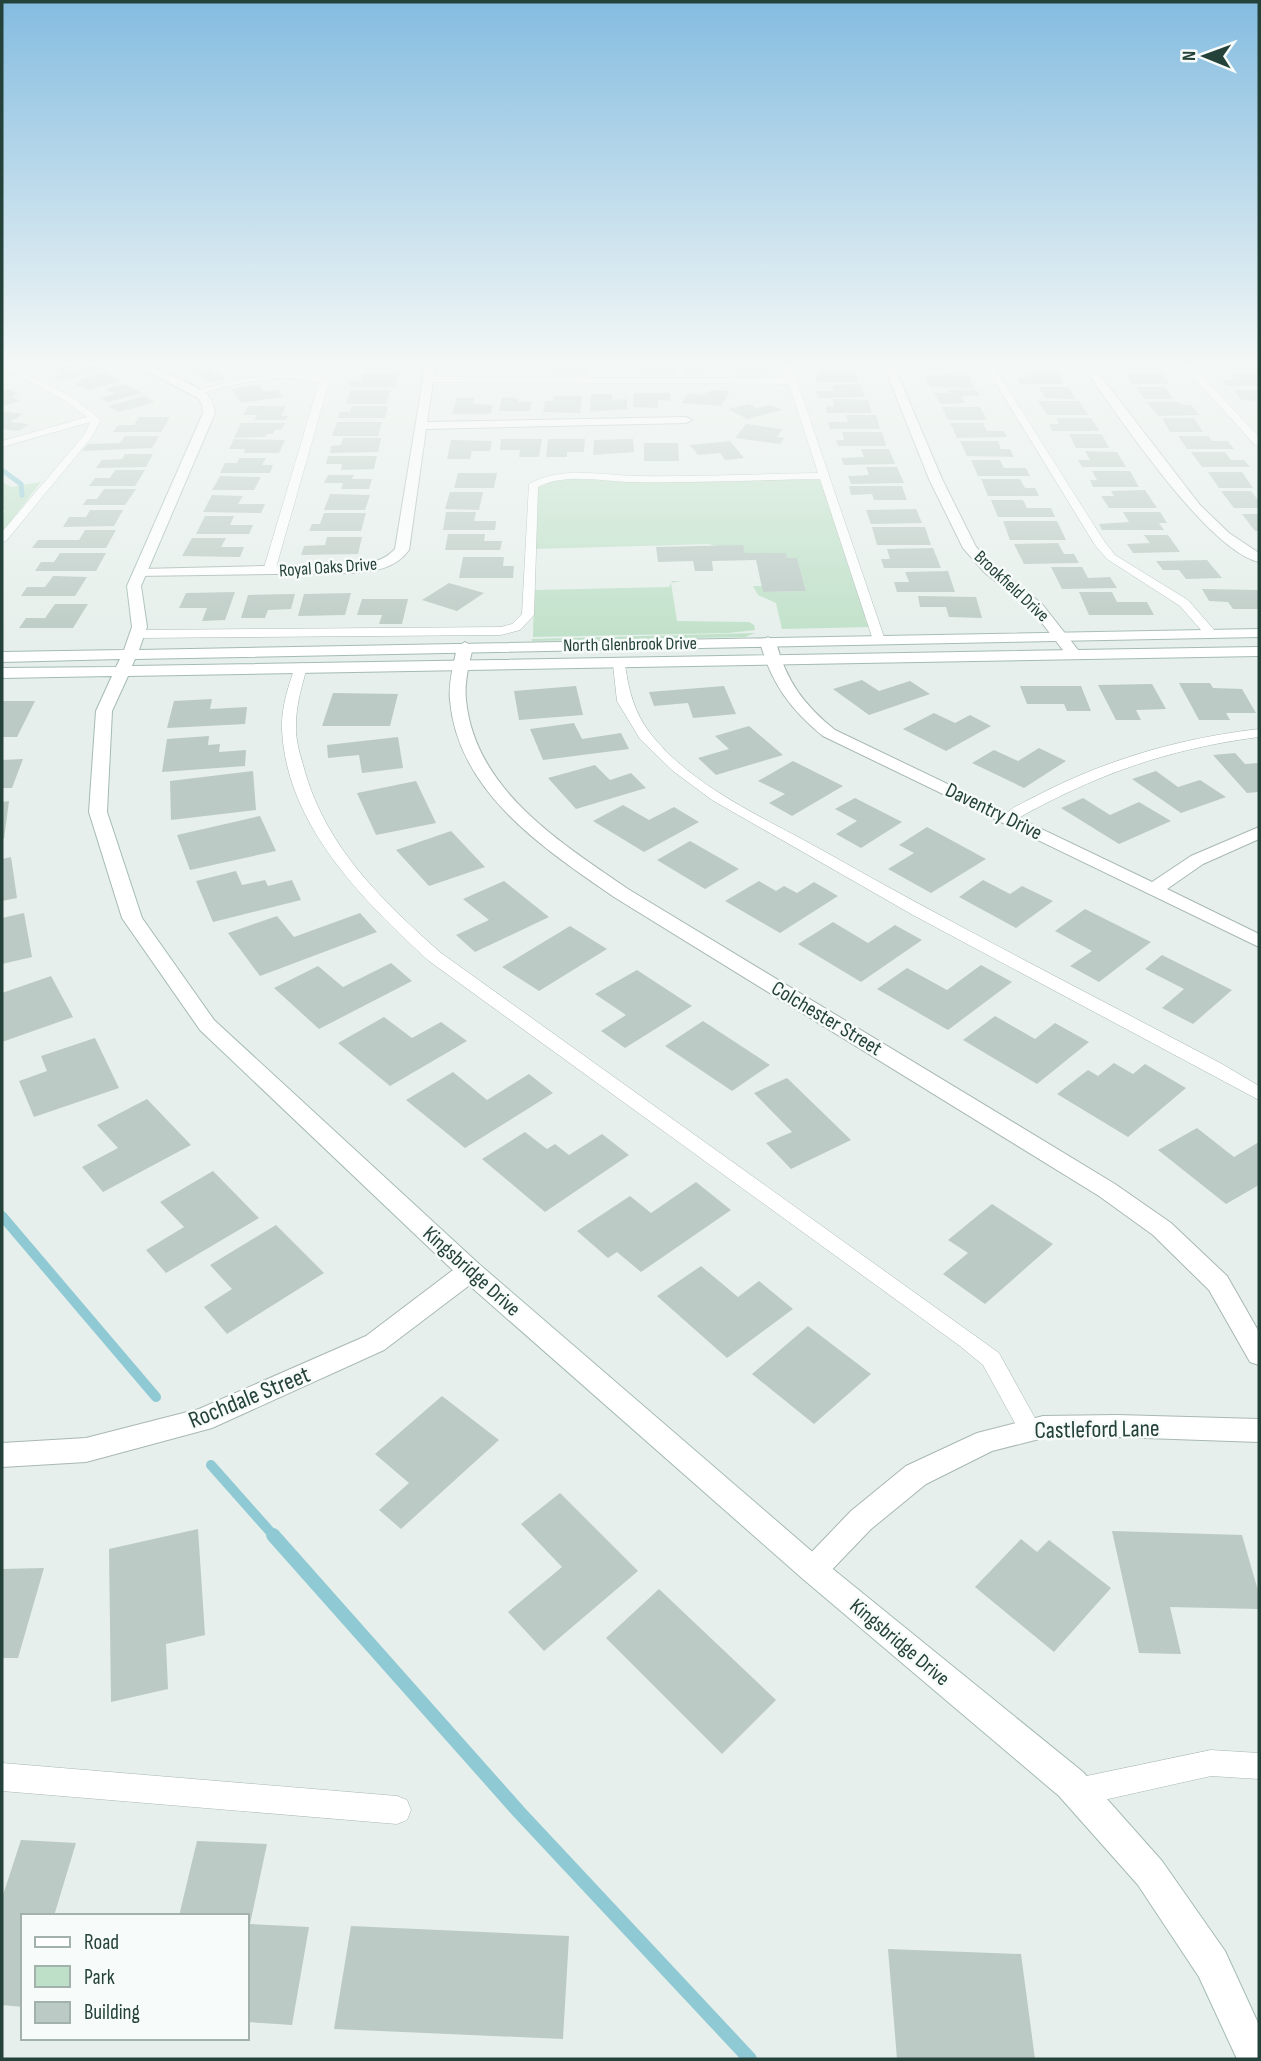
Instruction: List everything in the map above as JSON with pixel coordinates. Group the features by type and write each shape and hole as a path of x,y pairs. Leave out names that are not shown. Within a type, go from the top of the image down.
{"street":[{"path":"139,634 140,614 133,596 134,586 190,457"},
{"name":"Royal Oaks Drive","path":"141,573 345,569 372,567 395,560 402,550 417,457"},
{"name":"Brookfield Drive","path":"927,457 970,548 991,571 1031,601 1074,655"},
{"path":"1157,457 1214,529 1243,551 1259,558"},
{"name":"Kingsbridge Drive","path":"139,634 104,711 98,812 132,918 207,1025 470,1271 813,1570 1077,1792 1150,1873 1212,1964 1256,2059"},
{"name":"North Glenbrook Drive","path":"2,657 301,667 464,656 768,642 1259,634"},
{"name":"Daventry Drive","path":"768,642 778,680 802,712 829,733 1259,942"},
{"name":"North Glenbrook Drive","path":"2,673 125,663 464,656 619,665 1259,652"},
{"name":"Colchester Street","path":"464,656 457,697 460,719 480,767 505,802 557,847 621,892 1107,1190 1162,1229 1218,1283 1259,1355"},
{"path":"1153,890 1196,860 1259,832"},
{"name":"Rochdale Street","path":"2,1455 86,1450 202,1420 375,1343 470,1271"},
{"name":"Castleford Lane","path":"813,1570 861,1520 916,1475 987,1441 1030,1429 1117,1426 1259,1431"}],"lane":[{"path":"2,539 71,457"},
{"path":"269,571 302,457"},
{"path":"818,457 879,640"},
{"path":"1046,457 1099,543 1111,557 1184,603 1211,634"},
{"path":"139,634 501,631 516,627 528,615 533,486 537,483 557,477 575,476 634,479 824,476"},
{"path":"619,665 624,701 645,736 678,768 717,797 919,912 1216,1068 1259,1094"},
{"path":"301,667 293,691 289,726 300,786 320,829 342,864 377,901 435,957 968,1340 991,1359 1030,1429"},
{"path":"1008,818 1057,789 1101,769 1160,751 1259,733"},
{"path":"1077,1792 1211,1763 1259,1766"},
{"path":"2,1777 397,1810"}],"green space":[{"path":"559,478 819,480 825,489 867,617 866,622 869,622 871,627 782,629 776,603 758,595 753,586 762,586 763,592 806,591 797,558 787,558 785,553 745,553 708,544 534,549 538,488"},
{"path":"2,482 11,487 41,482 2,533 2,515 5,510 2,510"},
{"path":"671,583 677,621 749,622 754,625 755,630 729,633 533,637 534,590 669,587"},
{"path":"755,633 745,637 532,641 532,639"}],"building":[{"path":"151,457 146,467 96,468 102,460"},
{"path":"328,457 377,457 374,469 341,470 342,464 326,464"},
{"path":"447,457 470,457 470,459"},
{"path":"644,457 679,457 679,461 644,461"},
{"path":"723,457 744,458 725,460"},
{"path":"892,457 895,464 844,465 841,458"},
{"path":"1088,457 1120,457 1126,467 1082,467 1078,460 1090,460"},
{"path":"1195,457 1229,457 1231,460 1244,460 1250,467 1202,467"},
{"path":"239,458 266,458 262,465 273,465 270,473 220,473 225,463 237,463"},
{"path":"971,460 1000,460 1004,468 1026,468 1030,476 978,476"},
{"path":"866,467 897,467 904,483 851,484 848,476 869,475"},
{"path":"115,470 145,470 135,486 89,486 95,478 110,478"},
{"path":"1092,471 1130,471 1139,487 1093,487 1090,480 1097,480"},
{"path":"1208,472 1242,472 1253,488 1219,488"},
{"path":"458,473 497,473 494,488 454,488"},
{"path":"328,475 354,475 352,479 372,479 369,489 341,489 343,483 324,483"},
{"path":"220,476 261,477 254,490 212,490"},
{"path":"981,479 1020,479 1025,488 1035,488 1039,496 988,496"},
{"path":"849,486 902,486 907,500 874,500 872,494 851,495"},
{"path":"104,489 136,489 125,505 83,505 87,499 97,499"},
{"path":"1145,490 1157,508 1109,508 1101,496 1114,496 1111,491"},
{"path":"1221,491 1251,491 1259,501 1259,508 1234,508"},
{"path":"450,492 483,492 479,510 445,509"},
{"path":"330,494 370,495 365,510 324,510"},
{"path":"212,495 243,496 238,504 265,504 261,513 203,512"},
{"path":"991,500 1023,500 1027,508 1051,508 1055,517 998,517"},
{"path":"916,509 922,523 871,524 866,510"},
{"path":"90,510 123,510 114,526 63,527 69,517 86,517"},
{"path":"446,512 476,512 474,521 496,521 495,530 443,530"},
{"path":"1123,512 1160,512 1167,523 1159,523 1164,530 1102,530 1099,524 1129,522"},
{"path":"324,513 366,513 361,531 309,531 312,524 320,524"},
{"path":"1242,514 1259,514 1259,531 1255,531"},
{"path":"205,516 234,516 230,525 253,525 249,534 196,534"},
{"path":"1003,521 1057,521 1066,540 1010,540"},
{"path":"872,527 925,527 931,545 877,545"},
{"path":"85,530 116,530 106,548 32,548 38,540 79,540"},
{"path":"448,534 485,534 484,541 502,541 500,550 445,550"},
{"path":"1144,535 1168,535 1180,552 1133,553 1127,544 1150,543"},
{"path":"327,537 362,537 358,554 301,555 304,546 325,545"},
{"path":"192,538 226,538 221,547 244,547 240,557 182,556"},
{"path":"1058,543 1064,554 1074,554 1079,563 1024,564 1014,544"},
{"path":"743,545 745,553 786,553 787,558 797,558 806,591 763,592 756,560 712,561 713,571 695,571 693,561 658,562 656,547"},
{"path":"933,548 941,568 884,568 881,559 890,559 887,549"},
{"path":"60,553 106,553 96,571 35,571 41,562 54,562"},
{"path":"463,557 504,557 503,566 514,566 513,578 459,578"},
{"path":"1207,560 1222,578 1186,579 1179,570 1163,570 1156,561"},
{"path":"1051,567 1082,567 1088,578 1110,577 1117,588 1062,589"},
{"path":"948,571 955,592 897,592 894,582 909,582 905,572"},
{"path":"53,576 87,577 75,596 21,596 27,587 45,587"},
{"path":"449,583 484,593 457,611 422,600"},
{"path":"1202,589 1259,590 1259,609 1233,609 1228,602 1209,601"},
{"path":"235,592 225,620 202,621 207,608 179,608 186,593"},
{"path":"1079,592 1112,592 1117,602 1147,602 1154,615 1089,615"},
{"path":"351,593 345,615 298,616 304,594"},
{"path":"295,594 291,609 268,610 265,618 241,618 248,595"},
{"path":"918,596 976,597 982,618 949,617 946,607 920,607"},
{"path":"362,599 408,599 402,624 379,624 382,615 357,615"},
{"path":"55,604 88,604 73,628 19,628 26,618 45,618"},
{"path":"862,680 879,691 910,681 930,694 869,715 833,689"},
{"path":"1179,683 1210,683 1213,688 1242,689 1256,713 1226,713 1230,720 1199,720"},
{"path":"1152,684 1166,709 1136,710 1141,720 1116,720 1098,685"},
{"path":"576,686 583,715 519,720 514,691"},
{"path":"724,686 736,714 693,718 688,703 654,706 649,692"},
{"path":"1020,686 1081,686 1091,711 1067,711 1064,704 1027,704"},
{"path":"333,693 398,694 390,726 322,726"},
{"path":"212,699 210,709 247,707 245,724 167,728 174,701"},
{"path":"2,701 35,701 17,737 2,737"},
{"path":"934,713 955,723 970,715 991,726 946,751 903,729"},
{"path":"574,723 582,739 621,733 629,749 543,760 530,729"},
{"path":"749,726 783,755 716,775 698,758 729,749 715,736"},
{"path":"209,736 208,745 220,744 219,752 246,750 245,766 162,772 167,739"},
{"path":"398,737 403,768 362,773 359,755 328,758 327,745"},
{"path":"1039,748 1066,761 1024,788 972,763 994,750 1018,761"},
{"path":"1235,753 1245,764 1259,763 1259,792 1247,793 1213,755"},
{"path":"23,759 12,788 2,788 2,760"},
{"path":"793,761 843,786 792,816 769,803 785,794 758,781"},
{"path":"595,765 610,780 631,773 646,788 576,809 548,778"},
{"path":"253,771 256,810 171,820 170,781"},
{"path":"1156,771 1178,787 1200,780 1226,797 1181,813 1132,779"},
{"path":"416,781 436,823 376,835 357,793"},
{"path":"855,798 902,822 861,848 836,834 857,821 835,809"},
{"path":"1083,798 1110,815 1139,802 1171,821 1119,844 1061,808"},
{"path":"9,801 4,839 2,839 2,802"},
{"path":"623,805 649,820 674,807 699,822 644,852 593,821"},
{"path":"260,816 276,851 190,870 177,835"},
{"path":"927,827 986,859 931,893 888,869 914,853 899,845"},
{"path":"451,831 485,867 429,886 396,850"},
{"path":"690,841 739,869 705,889 657,860"},
{"path":"11,857 17,898 2,901 2,859"},
{"path":"236,871 242,885 265,880 268,886 292,880 301,900 213,922 196,881"},
{"path":"983,880 1010,894 1022,886 1053,901 1016,928 959,897"},
{"path":"504,881 549,917 475,952 456,935 489,920 463,899"},
{"path":"759,881 776,891 784,886 797,893 814,882 838,896 780,933 725,901"},
{"path":"1085,909 1151,942 1099,982 1070,966 1092,951 1055,931"},
{"path":"24,913 32,957 2,964 2,918"},
{"path":"360,913 377,932 260,976 228,933 277,916 294,937"},
{"path":"833,922 868,943 895,925 922,940 861,982 798,944"},
{"path":"570,926 607,949 539,991 502,967"},
{"path":"1162,955 1232,990 1193,1024 1162,1008 1184,989 1145,969"},
{"path":"391,963 412,981 319,1029 274,988 318,966 343,987"},
{"path":"981,965 1012,982 948,1030 877,989 907,968 947,990"},
{"path":"637,970 692,1006 625,1048 601,1031 626,1015 595,994"},
{"path":"51,976 73,1017 2,1042 2,993"},
{"path":"995,1016 1035,1039 1055,1023 1089,1042 1037,1084 963,1040"},
{"path":"384,1017 412,1038 441,1022 467,1041 390,1086 338,1043"},
{"path":"703,1021 770,1065 732,1091 665,1046"},
{"path":"95,1038 119,1088 34,1117 19,1081 47,1071 41,1056"},
{"path":"1114,1063 1133,1074 1145,1064 1186,1088 1128,1137 1057,1094 1088,1070 1098,1076"},
{"path":"453,1072 487,1100 529,1074 553,1093 465,1148 406,1100"},
{"path":"787,1078 851,1140 791,1169 766,1143 792,1132 754,1093"},
{"path":"147,1099 191,1145 103,1192 82,1167 118,1148 97,1125"},
{"path":"1197,1128 1234,1157 1259,1142 1259,1185 1226,1204 1158,1150"},
{"path":"525,1132 547,1149 555,1144 569,1155 602,1134 629,1155 545,1212 482,1159"},
{"path":"213,1171 259,1218 166,1273 146,1250 184,1227 160,1202"},
{"path":"696,1182 731,1210 641,1272 617,1252 608,1258 577,1231 630,1196 651,1213"},
{"path":"992,1204 1053,1244 985,1304 943,1274 968,1253 948,1240"},
{"path":"276,1225 324,1273 227,1334 204,1307 232,1289 210,1265"},
{"path":"701,1266 738,1297 759,1281 793,1309 727,1358 657,1296"},
{"path":"808,1326 871,1374 814,1424 752,1374"},
{"path":"442,1396 499,1440 401,1529 379,1510 409,1483 375,1454"},
{"path":"560,1493 638,1571 544,1651 508,1612 562,1567 521,1524"},
{"path":"198,1529 205,1635 166,1644 168,1689 111,1702 109,1549"},
{"path":"1112,1531 1242,1535 1259,1594 1259,1609 1170,1607 1181,1654 1139,1653"},
{"path":"1021,1539 1037,1552 1049,1540 1111,1588 1054,1652 975,1587"},
{"path":"44,1568 18,1658 2,1658 2,1569"},
{"path":"659,1589 776,1700 722,1754 606,1638"},
{"path":"21,1840 76,1843 55,1914 21,1914 21,2007 2,2005 2,1898"},
{"path":"197,1841 267,1844 250,1924 309,1927 292,2025 248,2022 248,1914 179,1914"},
{"path":"351,1926 569,1936 563,2039 334,2029"},
{"path":"888,1949 1021,1954 1035,2059 897,2059"}],"waterway":[{"path":"2,470 21,484 22,495"},
{"path":"2,1216 156,1397"},
{"path":"211,1465 274,1536"},
{"path":"273,1535 519,1812 750,2059"}]}
